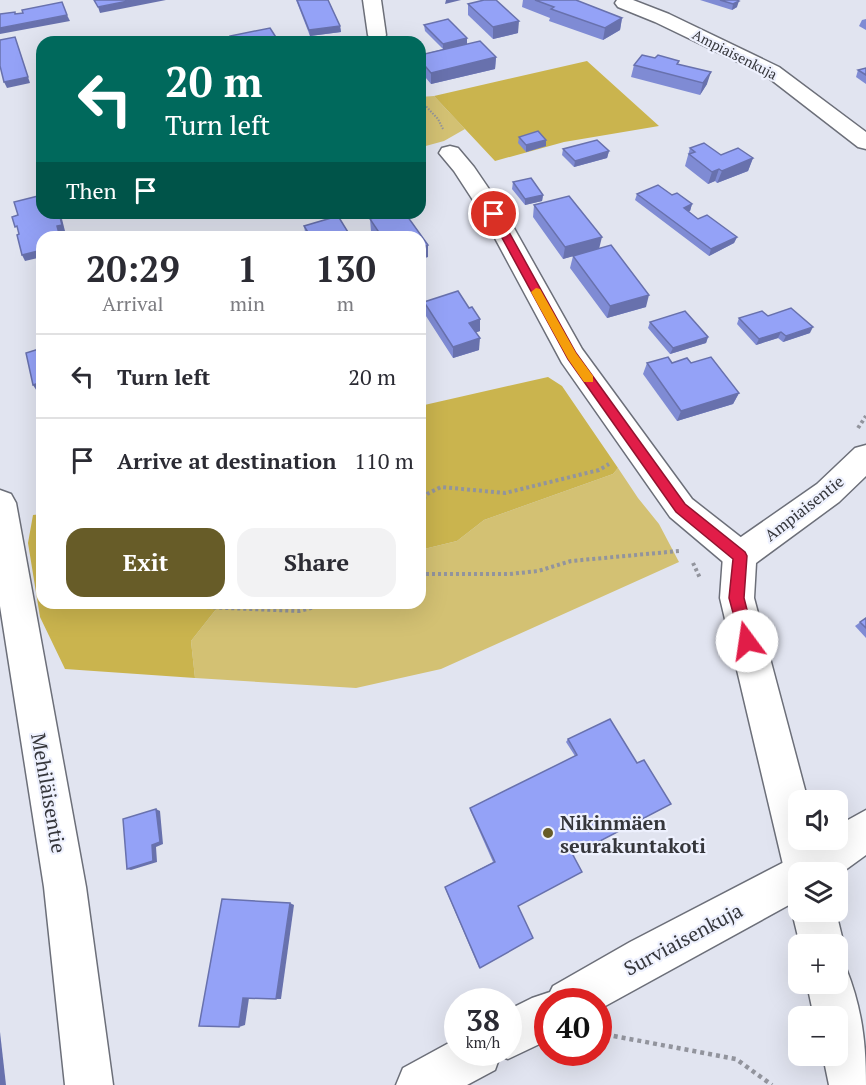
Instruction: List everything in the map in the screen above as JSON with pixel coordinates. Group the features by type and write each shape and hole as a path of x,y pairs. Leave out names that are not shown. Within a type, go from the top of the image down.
{"street":[{"path":"372,0 377,35"},
{"name":"Ampiaisenkuja","path":"624,3 662,18 772,72 866,142"},
{"path":"450,153 463,167 494,214 572,356 681,508 740,556 736,598 803,862"},
{"name":"Ampiaisentie","path":"740,556 828,493 866,457"},
{"name":"Mehiläisentie","path":"1,519 65,887 89,1085"},
{"path":"821,862 866,830"},
{"name":"Surviaisenkuja","path":"594,988 788,882"},
{"path":"832,994 853,1085"},
{"path":"420,1085 454,1066"}],"path":[{"path":"426,106 438,119 450,153"},
{"path":"426,495 441,487 505,493 599,470 615,458"},
{"path":"426,574 510,574 538,571 571,561 687,550"},
{"path":"692,559 705,587"},
{"path":"250,609 299,611 307,609"},
{"path":"612,1036 736,1059 772,1085"}],"shaded area":[{"path":"587,61 659,126 564,142 495,161 434,96"},
{"path":"434,96 465,129 444,141 426,146 426,97"},
{"path":"548,377 562,386 618,468 613,474 484,520 457,541 426,549 426,405"},
{"path":"618,468 659,524 679,562 441,669 356,688 195,678 191,641 216,609 426,609 426,549 457,541 484,520 613,474"},
{"path":"33,515 36,515 36,592 28,543"},
{"path":"39,609 216,609 191,641 195,678 65,669 40,617"}],"building":[{"path":"94,0 133,0 98,7"},
{"path":"297,0 328,0 340,26 309,30"},
{"path":"496,0 519,21 493,27 468,4"},
{"path":"535,0 576,0 622,18 605,28 551,9 554,7"},
{"path":"720,0 737,0 739,1 733,4"},
{"path":"62,2 67,15 0,28 0,14 23,13 22,10"},
{"path":"448,19 467,38 443,44 424,25"},
{"path":"270,28 275,36 230,36"},
{"path":"15,37 28,77 4,82 0,66 0,40"},
{"path":"480,41 496,57 431,73 426,67 426,54"},
{"path":"642,55 655,58 658,55 679,61 677,64 711,72 703,83 634,65"},
{"path":"866,68 866,75 858,70"},
{"path":"538,131 546,140 526,145 519,137"},
{"path":"597,140 609,151 575,161 563,149"},
{"path":"704,143 721,155 738,148 753,158 722,171 719,169 712,172 689,154 695,152 690,148"},
{"path":"531,178 543,195 525,199 513,182"},
{"path":"658,185 672,195 677,193 692,204 684,208 698,219 707,215 737,237 711,249 637,194"},
{"path":"36,196 36,219 60,219 62,225 57,226 58,231 36,231 36,252 22,255 17,226 15,227 12,217 18,215 14,202"},
{"path":"569,196 602,237 565,247 534,205"},
{"path":"328,219 340,219 347,231 307,231 304,226"},
{"path":"370,219 409,219 418,231 378,231"},
{"path":"611,245 649,295 610,306 573,256"},
{"path":"458,291 469,308 472,307 480,319 469,323 480,338 453,347 426,305 426,301"},
{"path":"791,308 813,327 786,336 781,332 759,339 739,318 762,311 768,316"},
{"path":"685,311 708,337 673,348 650,322"},
{"path":"36,350 36,384 33,385 26,353"},
{"path":"668,357 672,363 687,358 691,363 711,357 739,393 681,411 647,363"},
{"path":"866,618 866,628 860,622"},
{"name":"Nikinmäen seurakuntakoti","path":"610,719 637,763 644,760 671,804 573,855 582,872 518,906 533,938 480,968 445,887 495,862 470,808 577,755 568,739"},
{"path":"156,809 160,842 152,845 153,861 127,869 123,819"},
{"path":"222,899 290,903 276,999 243,998 239,1027 199,1026"}],"slow traffic":[{"path":"536,292 572,356 589,379"}],"place":[{"name":"Nikinmäen seurakuntakoti","path":"548,833"}],"route":[{"path":"494,214 572,356 681,508 740,556 736,598 747,641"}]}
